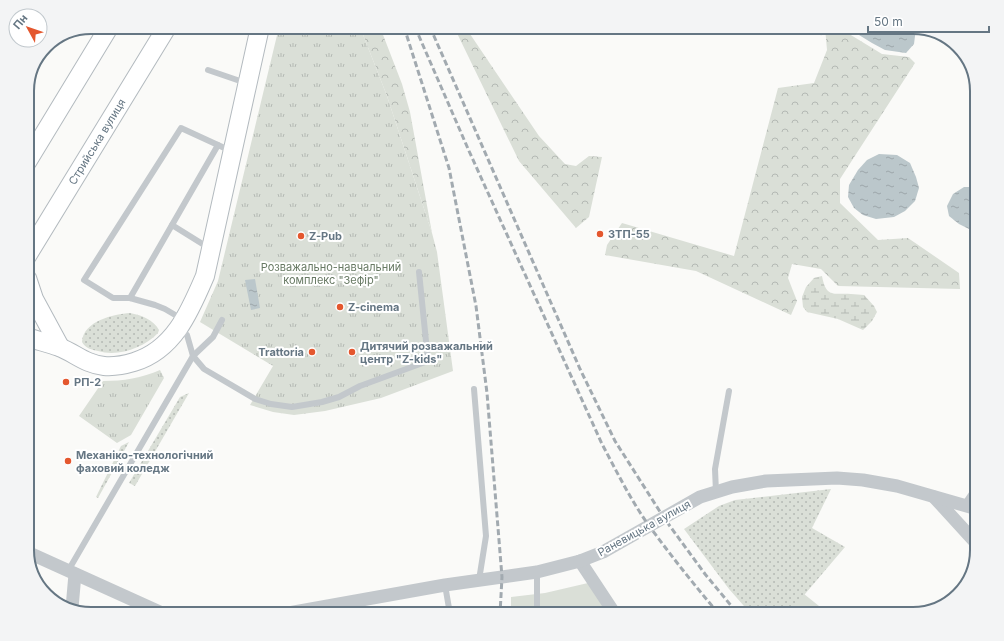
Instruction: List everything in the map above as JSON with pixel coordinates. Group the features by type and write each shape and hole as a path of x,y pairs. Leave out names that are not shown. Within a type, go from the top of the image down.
{"street":[{"path":"34,146 105,34"},
{"name":"Стрийська вулиця","path":"34,245 163,34"},
{"path":"34,339 60,347 87,362 104,366 122,366 138,361 156,352 167,342 181,325 190,310 205,276 225,148 247,84 258,34"},
{"path":"34,299 60,347"},
{"name":"Раневицька вулиця","path":"324,607 479,580 537,572 580,561 603,552 700,497 732,487 766,481 837,478 863,480 890,485 970,507"},
{"path":"933,496 970,536"},
{"path":"34,555 148,607"},
{"path":"580,561 611,607"},
{"path":"71,572 72,604"}],"lane":[{"path":"208,70 247,84"},
{"path":"130,298 172,225 225,148 181,128 84,280 113,298 130,298 165,309 181,325 187,335 193,356 204,369 255,399 271,404 292,407 322,402 339,397 360,386 428,361 419,272"},
{"path":"172,225 210,248"},
{"path":"71,572 193,356 212,336 222,320"},
{"path":"474,389 486,536 479,580"},
{"path":"716,492 715,469 729,391"},
{"path":"964,505 970,496"},
{"path":"537,572 537,607"},
{"path":"445,586 449,607"}],"green space":[{"name":"Розважально-навчальний комплекс \"Зефір\"","path":"277,34 363,34 387,96 432,233 437,252 453,371 381,398 325,411 294,415 273,412 250,405 273,366 200,322 218,281"},
{"path":"363,34 383,34 402,84 410,112 432,233 387,96"},
{"path":"457,34 470,34 539,136 565,164 576,166 589,156 602,157 589,217 576,228 519,161"},
{"path":"826,34 849,34 882,54 909,57 915,63 840,179 840,203 878,240 908,238 959,273 960,289 838,286 821,269 792,264 788,278 797,301 791,315 696,271 605,255 607,245 622,223 734,256 778,88 814,83 827,50"},
{"path":"822,276 826,288 831,293 864,295 874,306 877,312 872,321 863,330 838,319 807,312 803,307 802,297 806,287 814,278"},
{"path":"130,313 143,317 154,323 159,330 158,333 146,343 122,352 106,353 96,351 83,344 82,342 84,335 93,324 108,317"},
{"path":"160,370 164,378 131,435 117,443 79,416 103,381 132,378"},
{"path":"189,393 135,486 129,483 180,397"},
{"path":"129,442 98,498 96,497 121,446"},
{"path":"831,489 812,528 845,547 794,607 745,607 729,589 684,529 719,506 735,500"},
{"path":"588,583 605,607 511,607 511,597 545,593"},
{"path":"804,594 820,607 794,607"}],"water":[{"path":"857,34 915,34 914,44 906,53 885,50"},
{"path":"879,154 897,155 910,163 919,188 915,201 905,211 894,217 876,219 863,215 854,208 848,197 849,185 858,170 867,160"},
{"path":"964,187 970,187 970,230 959,224 949,216 947,206 953,194"},
{"path":"255,279 260,308 251,310 245,280"}],"railway":[{"path":"406,34 449,168 476,306 487,393 502,577 500,607"},
{"path":"418,34 469,151 602,444 624,486 643,517 692,582 713,607"},
{"path":"433,34 580,369 615,441 664,518 705,574 732,607"}],"place":[{"name":"ЗТП-55","path":"600,234"},
{"name":"Z-Pub","path":"301,236"},
{"name":"Z-cinema","path":"340,307"},
{"name":"Trattoria","path":"312,352"},
{"name":"Дитячий розважальний центр \"Z-kids\"","path":"352,352"},
{"name":"РП-2","path":"66,382"},
{"name":"Механіко-технологічний фаховий коледж","path":"68,461"}]}
